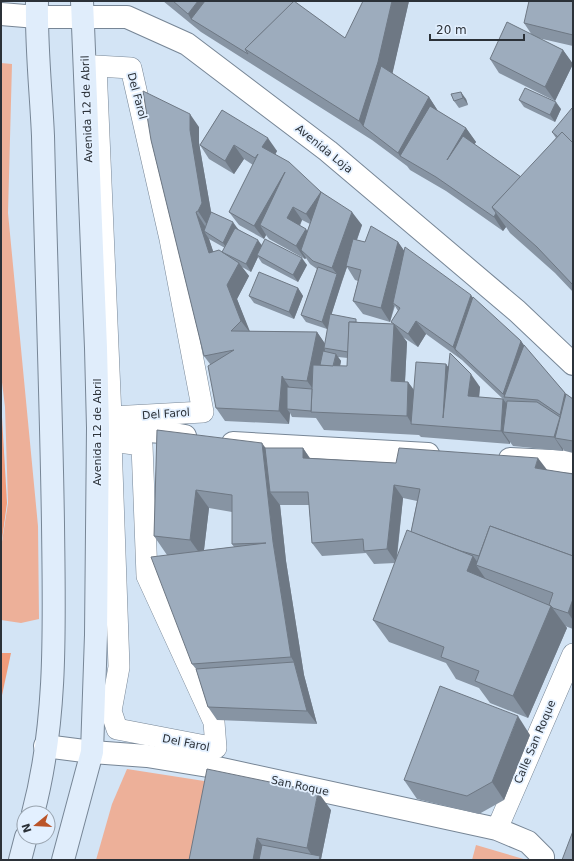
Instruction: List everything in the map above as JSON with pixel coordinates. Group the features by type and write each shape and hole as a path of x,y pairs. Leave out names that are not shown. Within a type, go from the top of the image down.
{"main road":[{"name":"Avenida 12 de Abril","path":"63,860 92,752 104,423 83,9"},
{"path":"34,11 42,92 51,421 54,637 52,680 45,746 40,788 35,805"},
{"path":"20,860 24,845"}],"street":[{"name":"Avenida Loja","path":"1,14 83,9 127,17 187,44 328,151 517,311 573,364"},
{"name":"Del Farol","path":"96,66 132,68 170,239 203,412 104,423 96,66"},
{"name":"Del Farol","path":"104,423 209,441 446,455"},
{"name":"Del Farol","path":"111,441 142,446 147,576 214,722 216,748 117,729 111,711 119,667 111,441"},
{"path":"494,458 573,462"},
{"name":"Calle San Roque","path":"497,829 573,654"},
{"name":"San Roque","path":"45,746 92,752 147,756 208,766 497,829 528,842 543,858 543,860"}],"shaded area":[{"path":"1,63 12,64 8,213 38,526 39,619 21,623 1,620 1,548 8,503 5,407 1,374"},
{"path":"1,400 7,503 1,547"},
{"path":"1,653 11,653 1,700"},
{"path":"127,769 217,783 200,860 96,860 112,804"},
{"path":"476,845 527,860 472,860"}],"building":[{"path":"173,1 198,1 188,14"},
{"path":"205,1 294,2 245,49 248,54 191,19"},
{"path":"294,1 345,38 363,1 392,1 378,62 359,121 245,49"},
{"path":"529,1 573,1 573,35 524,23"},
{"path":"507,22 563,50 545,87 490,59"},
{"path":"381,66 429,97 398,153 363,126"},
{"path":"525,88 556,102 550,115 519,100"},
{"path":"143,91 190,114 190,130 202,203 196,212 209,253 219,250 239,263 227,285 241,321 231,331 317,332 307,381 284,379 282,376 279,411 216,408 208,366 234,350 204,356 151,140"},
{"path":"461,92 463,98 454,101 451,94"},
{"path":"430,106 466,128 447,160 463,136 521,177 492,207 496,213 494,217 436,177 400,156"},
{"path":"572,108 572,142 562,132 558,137 552,132"},
{"path":"222,110 268,138 262,147 289,162 321,192 306,214 293,207 287,218 306,229 296,246 260,225 285,172 254,226 229,212 258,154 255,158 234,145 225,161 200,145"},
{"path":"562,132 573,143 573,285 537,247 492,207"},
{"path":"321,192 352,212 332,268 313,261 301,250"},
{"path":"211,212 233,222 223,243 204,231"},
{"path":"371,226 398,242 381,308 353,301 361,270 346,266 353,239 365,242"},
{"path":"235,228 258,240 246,264 222,252"},
{"path":"265,239 302,258 293,275 257,255"},
{"path":"405,247 471,295 453,347 416,321 408,334 391,322 400,308 393,303"},
{"path":"318,267 337,274 322,322 301,315"},
{"path":"259,272 298,288 289,312 249,296"},
{"path":"473,297 521,341 503,394 455,349"},
{"path":"330,314 356,319 356,322 349,322 348,352 324,348"},
{"path":"349,322 394,324 391,381 408,382 407,416 311,412 313,365 347,366"},
{"path":"524,345 565,393 560,415 538,400 504,397"},
{"path":"323,351 336,354 333,366 320,365"},
{"path":"450,353 471,374 468,396 503,399 501,431 411,424 416,362 446,364 443,418"},
{"path":"287,387 312,389 311,411 287,409"},
{"path":"566,394 573,399 573,441 555,438"},
{"path":"507,401 537,402 560,417 554,437 503,432"},
{"path":"157,430 262,443 273,542 291,657 192,664 151,557 266,543 232,544 232,495 196,490 190,540 154,536"},
{"path":"265,448 303,448 303,458 396,463 399,448 538,458 535,468 573,474 573,556 490,526 479,556 461,551 411,532 420,489 394,485 387,549 364,551 363,539 312,543 308,492 270,492"},
{"path":"490,526 573,556 573,599 568,613 553,608 549,605 553,593 476,565"},
{"path":"407,530 473,556 467,571 551,606 513,696 475,681 479,671 441,657 444,647 373,620"},
{"path":"294,662 307,711 208,707 196,669"},
{"path":"440,686 518,716 492,782 467,796 404,780"},
{"path":"207,769 318,792 307,848 257,838 253,860 189,860"},
{"path":"573,831 573,860 562,860"},
{"path":"262,845 320,856 319,860 259,860"}]}
